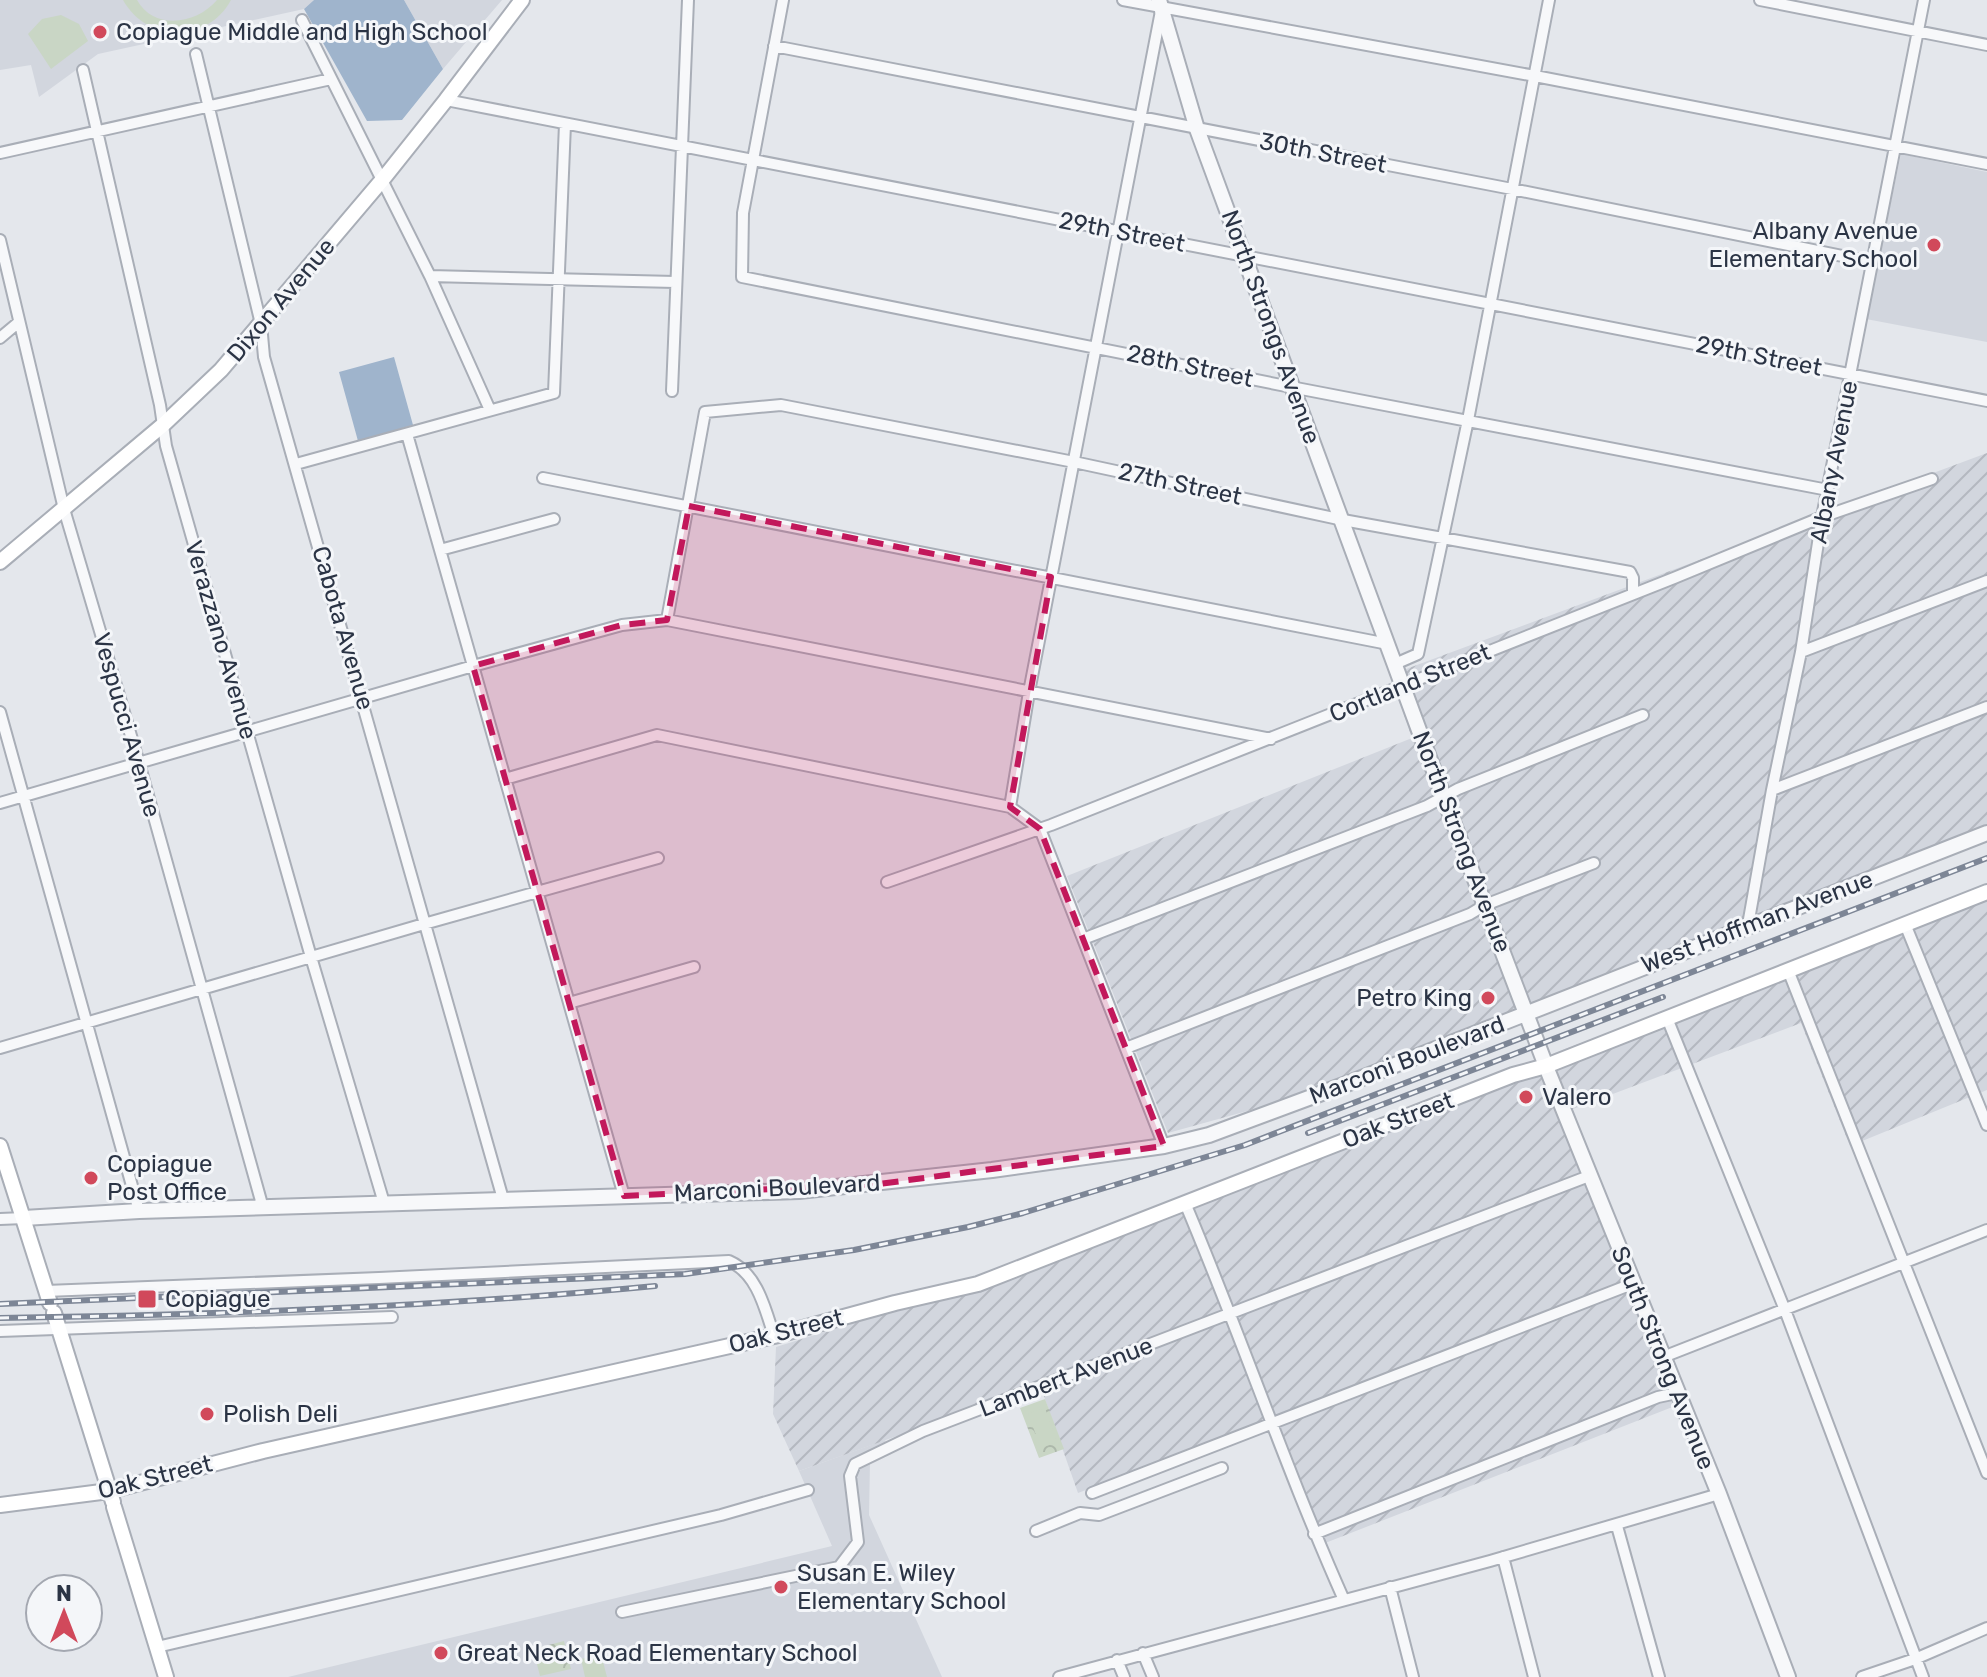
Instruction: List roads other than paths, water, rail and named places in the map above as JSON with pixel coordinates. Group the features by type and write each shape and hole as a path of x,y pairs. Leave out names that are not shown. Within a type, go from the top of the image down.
{"main road":[{"name":"Dixon Avenue","path":"0,562 164,424 221,370 383,179 522,0"},
{"path":"1546,1066 1987,892"},
{"name":"Oak Street","path":"0,1505 112,1500 263,1451 774,1336 978,1284 1513,1075 1546,1066"},
{"path":"0,1147 166,1677"}],"street":[{"path":"672,391 688,0"},
{"path":"752,160 783,0"},
{"path":"1123,0 1161,3 1987,164"},
{"path":"1395,664 1418,654 1468,420 1549,0"},
{"path":"1760,0 1987,45"},
{"name":"Albany Avenue","path":"1748,925 1801,652 1822,517 1924,0"},
{"path":"1010,807 1029,692 1161,3"},
{"name":"North Strongs Avenue","path":"1161,3 1197,129 1388,644"},
{"path":"302,20 430,276 490,410"},
{"name":"30th Street","path":"774,46 1872,262"},
{"name":"Cabota Avenue","path":"196,54 261,324 264,357 503,1199"},
{"name":"Verazzano Avenue","path":"83,70 164,424 166,446 384,1203"},
{"path":"0,153 331,79"},
{"name":"29th Street","path":"446,100 1987,401"},
{"path":"296,464 554,393 565,124"},
{"name":"28th Street","path":"752,160 743,213 742,277 1828,490"},
{"name":"Vespucci Avenue","path":"0,240 64,509 139,763 263,1208"},
{"path":"430,276 675,282"},
{"path":"0,338 19,322"},
{"name":"27th Street","path":"689,506 705,412 781,405 1074,462 1343,520 1630,572 1634,589"},
{"path":"407,434 624,1196"},
{"path":"543,478 1388,644"},
{"name":"Cortland Street","path":"887,882 1040,829 1271,739 1634,589 1822,517 1932,479"},
{"path":"667,620 689,506"},
{"path":"440,550 554,519"},
{"path":"1801,652 1987,581"},
{"path":"0,803 622,625 667,620 1271,739"},
{"name":"North Strong Avenue","path":"1388,644 1536,1040"},
{"path":"1772,790 1987,707"},
{"path":"0,712 139,1211"},
{"path":"1083,939 1444,798 1458,789 1643,715"},
{"path":"505,779 657,735 1010,807 1040,829 1164,1146"},
{"name":"West Hoffman Avenue","path":"1528,1013 1987,833"},
{"path":"0,1048 658,858"},
{"path":"1126,1048 1594,863"},
{"path":"1905,924 1987,1125"},
{"path":"569,1003 694,967"},
{"path":"1788,970 1987,1473"},
{"name":"Marconi Boulevard","path":"0,1219 139,1211 799,1191 879,1184 1164,1146 1219,1132 1528,1013"},
{"path":"1667,1018 1785,1310 1923,1677"},
{"name":"South Strong Avenue","path":"1536,1040 1719,1494 1788,1677"},
{"name":"Lambert Avenue","path":"622,1612 839,1567 858,1542 850,1476 855,1464 923,1431 1589,1176"},
{"path":"1185,1203 1274,1424 1314,1534 1344,1600"},
{"path":"1663,1357 1987,1230"},
{"path":"50,1302 390,1278 729,1261 741,1266 761,1296 774,1336"},
{"path":"1092,1493 1632,1284"},
{"path":"0,1331 392,1317"},
{"path":"1314,1534 1658,1397 1677,1393"},
{"path":"1036,1531 1080,1513 1099,1515 1222,1468"},
{"path":"157,1647 721,1515 808,1490"},
{"path":"1059,1677 1617,1526 1719,1494"},
{"path":"1617,1526 1659,1677"},
{"path":"1503,1557 1534,1677"},
{"path":"1390,1587 1413,1677"},
{"path":"1862,1677 1915,1659 1987,1628"},
{"path":"1143,1653 1153,1677"},
{"path":"1117,1660 1124,1677"}],"water":[{"path":"314,0 404,0 443,69 402,120 367,121 304,9"},
{"path":"394,357 413,425 358,441 339,372"}],"railway":[{"path":"0,1304 685,1274 854,1250 968,1227 1245,1145 1987,858"},
{"path":"1308,1133 1663,997"},
{"path":"0,1318 328,1309 655,1286"}],"place":[{"name":"Copiague Middle and High School","path":"100,32"},
{"name":"Albany Avenue Elementary School","path":"1934,245"},
{"name":"Petro King","path":"1488,998"},
{"name":"Valero","path":"1526,1097"},
{"name":"Copiague Post Office","path":"91,1178"},
{"name":"Copiague","path":"147,1299"},
{"name":"Polish Deli","path":"207,1414"},
{"name":"Susan E. Wiley Elementary School","path":"781,1587"},
{"name":"Great Neck Road Elementary School","path":"441,1653"}]}
